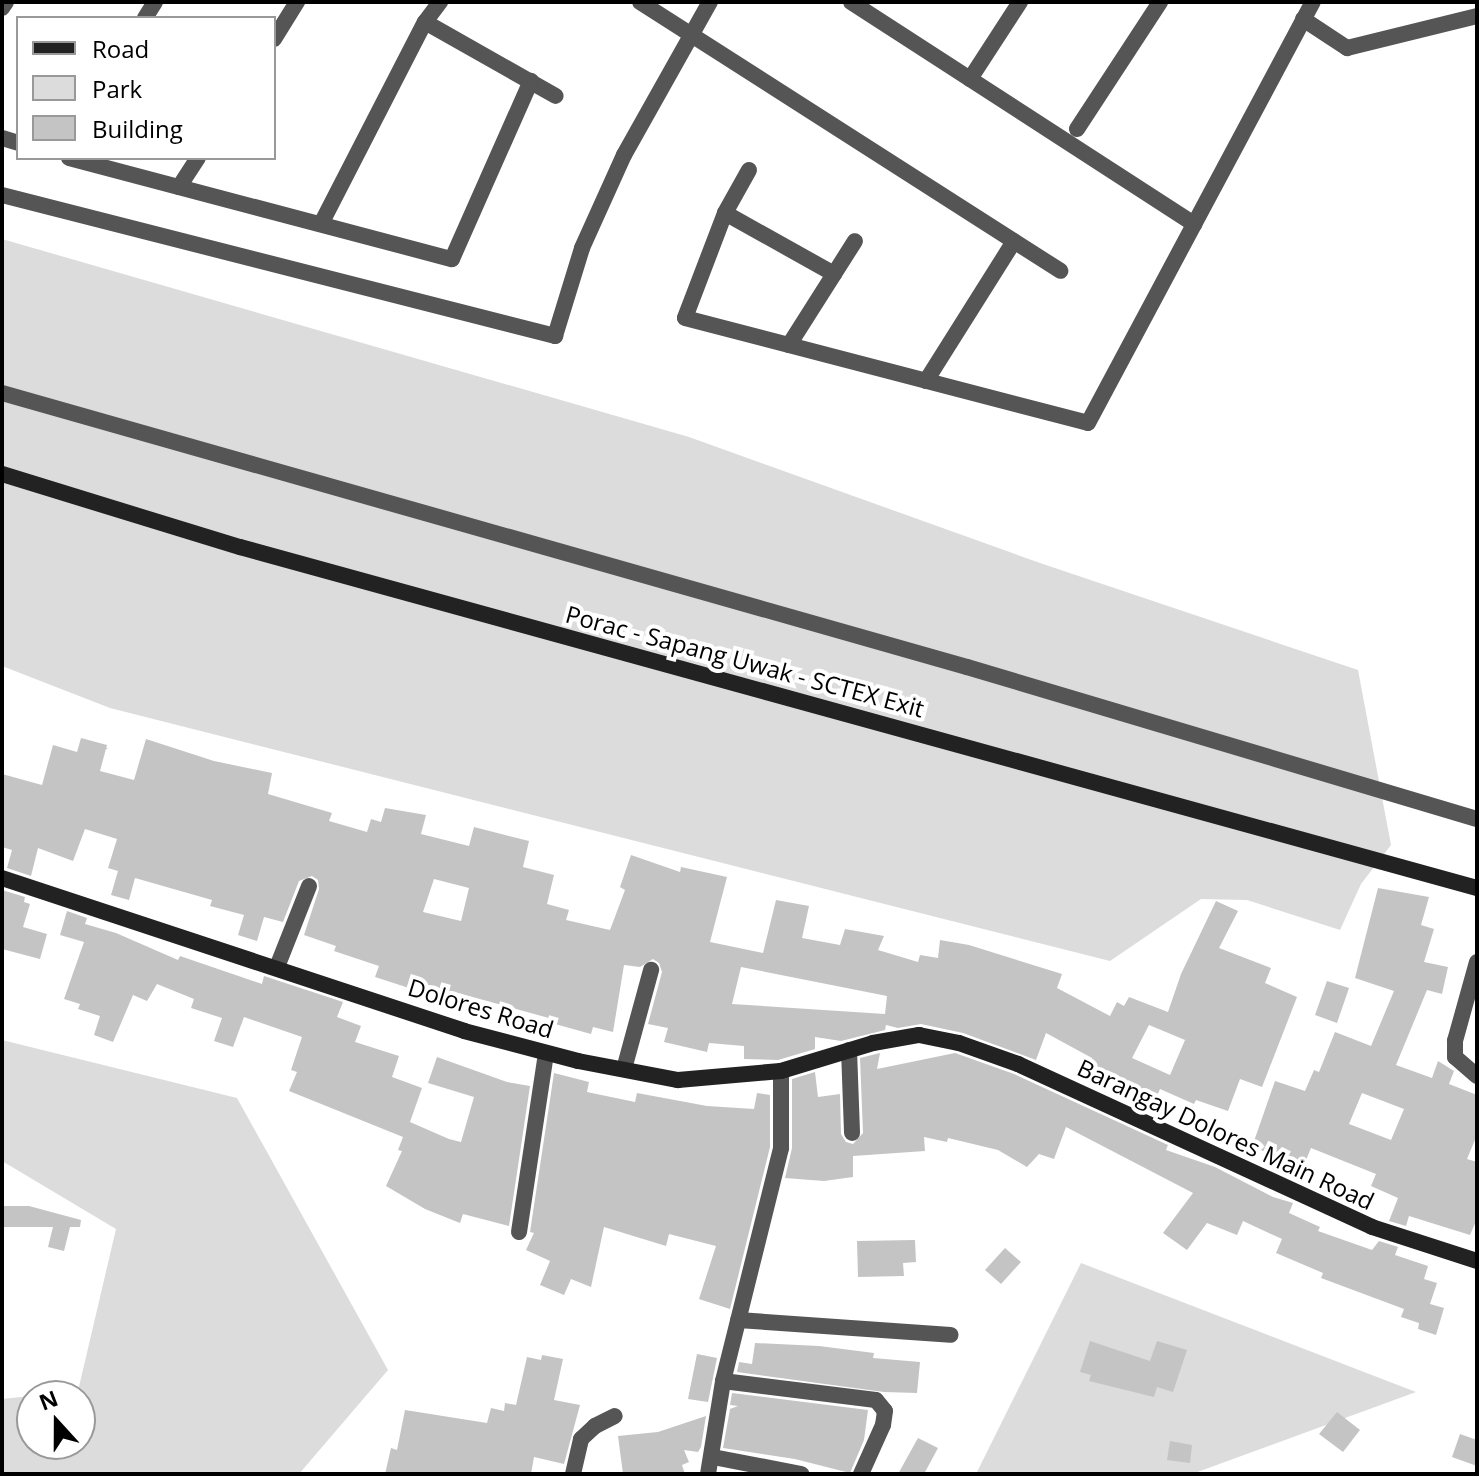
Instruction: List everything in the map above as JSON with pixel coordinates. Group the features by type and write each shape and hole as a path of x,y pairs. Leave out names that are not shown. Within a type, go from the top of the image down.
{"street":[{"path":"2,8 6,2"},
{"path":"276,36 297,2"},
{"path":"321,224 425,22 440,2"},
{"path":"640,2 1060,271"},
{"path":"2,195 555,336 582,248 624,155 710,2"},
{"path":"970,79 1020,2"},
{"path":"1077,129 1160,2"},
{"path":"749,170 725,213 685,318 1088,423 1313,2"},
{"path":"862,5 1194,224"},
{"path":"1303,19 1347,48 1477,16"},
{"path":"425,22 556,96"},
{"path":"77,160 452,259 531,81"},
{"path":"179,187 197,160"},
{"path":"725,213 834,274"},
{"path":"789,345 855,241"},
{"path":"926,381 1014,241"},
{"path":"2,393 967,667 1477,819"},
{"name":"Porac - Sapang Uwak - SCTEX Exit","path":"2,474 240,547 1477,888"},
{"name":"Dolores Road","path":"2,878 464,1031 546,1053 678,1080 781,1071 849,1050 919,1035 959,1043"},
{"path":"277,967 309,886"},
{"path":"1477,962 1455,1041 1455,1057 1477,1076"},
{"path":"624,1069 651,970"},
{"name":"Barangay Dolores Main Road","path":"959,1043 1018,1064 1372,1227 1477,1261"},
{"path":"849,1050 852,1133"},
{"path":"519,1232 546,1053"},
{"path":"708,1474 723,1381 781,1148 781,1071"},
{"path":"738,1320 950,1335"},
{"path":"723,1381 876,1400 885,1411 883,1425 861,1474"},
{"path":"573,1474 581,1439 595,1426 615,1416"},
{"path":"713,1457 801,1474"}],"green space":[{"path":"2,239 689,437 1040,563 1358,670 1391,845 1361,884 1340,930 1247,900 1201,899 1110,961 110,708 2,666"},
{"path":"2,1040 237,1098 388,1370 299,1474 2,1474 2,1399 16,1398 16,1460 96,1460 96,1380 81,1380 116,1229 2,1161"},
{"path":"1081,1263 1416,1392 1192,1474 976,1474"}],"building":[{"path":"81,738 107,745 100,771 134,780 146,739 214,761 272,773 268,794 332,813 329,821 367,832 371,819 381,822 385,808 426,815 421,834 469,846 474,827 529,841 523,867 554,875 547,904 569,910 566,920 610,930 625,890 620,887 631,855 680,872 681,867 727,877 710,942 763,953 776,900 809,906 802,938 840,945 845,929 884,936 878,950 918,962 920,955 938,958 940,940 969,945 1062,974 1057,988 1110,1016 1117,1002 1124,1006 1129,997 1168,1012 1181,974 1216,901 1238,911 1219,948 1271,968 1265,983 1297,997 1262,1087 1240,1079 1228,1111 1196,1100 1194,1104 1160,1089 1155,1101 1089,1064 1092,1058 1046,1033 1036,1060 963,1033 921,1024 898,1028 886,1025 885,1030 841,1041 815,1037 815,1049 778,1060 744,1059 744,1046 709,1043 707,1052 664,1042 668,1028 648,1024 662,972 659,963 653,959 640,967 624,965 613,1032 593,1027 591,1034 555,1024 556,1020 414,981 412,989 375,977 379,966 334,951 336,946 304,935 319,889 318,880 312,876 299,881 283,922 264,917 257,941 238,935 244,915 210,906 212,900 135,878 129,900 111,895 118,871 108,868 117,839 85,829 73,861 38,848 31,876 7,868 12,850 2,847 2,774 42,785 53,745 77,752","holes":["434,879 469,888 461,921 423,912","741,967 887,996 885,1014 732,1004","1149,1025 1185,1040 1170,1075 1132,1058"]},
{"path":"1378,888 1429,897 1421,925 1434,929 1424,962 1448,967 1442,994 1427,990 1396,1065 1432,1078 1438,1061 1454,1071 1449,1084 1477,1095 1477,1135 1467,1159 1477,1162 1477,1219 1470,1235 1409,1216 1406,1226 1389,1221 1398,1198 1371,1186 1376,1174 1311,1148 1304,1165 1252,1147 1275,1081 1305,1091 1314,1070 1319,1072 1335,1032 1371,1046 1394,991 1355,978","holes":["1362,1093 1404,1109 1391,1140 1349,1124"]},
{"path":"2,890 25,897 24,902 30,904 23,927 47,934 40,959 2,949"},
{"path":"67,911 87,918 85,924 116,933 178,960 180,956 262,984 264,976 343,1002 337,1017 361,1026 355,1042 399,1056 392,1077 422,1088 410,1122 449,1139 461,1142 474,1097 428,1083 437,1057 507,1082 530,1086 509,1226 463,1214 460,1223 425,1209 386,1186 402,1151 398,1150 403,1137 289,1091 297,1072 291,1070 302,1037 244,1017 233,1047 214,1041 222,1018 191,1008 194,999 157,984 147,1001 133,995 113,1042 94,1035 100,1016 78,1009 80,1004 64,999 84,942 60,935"},
{"path":"1327,981 1349,988 1337,1023 1315,1015"},
{"path":"880,1053 877,1069 955,1053 1014,1074 1168,1145 1166,1150 1215,1167 1273,1197 1293,1203 1289,1213 1320,1227 1318,1231 1372,1250 1379,1241 1398,1247 1395,1255 1428,1266 1424,1279 1437,1283 1430,1304 1444,1308 1436,1335 1418,1329 1419,1323 1401,1317 1404,1309 1321,1278 1323,1273 1276,1253 1282,1239 1243,1221 1237,1235 1207,1223 1187,1250 1163,1233 1193,1193 1066,1127 1054,1159 1039,1154 1027,1167 998,1150 948,1138 947,1142 924,1137 925,1151 853,1156 853,1177 824,1181 785,1178 792,1148 792,1079 815,1072 818,1097 840,1094 841,1134 846,1142 853,1144 863,1133 860,1058"},
{"path":"554,1073 589,1082 587,1092 635,1102 637,1093 707,1106 754,1109 757,1093 770,1095 770,1147 730,1309 699,1299 716,1246 669,1234 666,1246 604,1227 591,1287 571,1279 564,1295 540,1285 550,1261 526,1250 534,1233 530,1232"},
{"path":"2,1206 29,1206 81,1220 80,1227 70,1227 64,1251 48,1247 53,1227 2,1227"},
{"path":"915,1240 916,1262 903,1263 904,1276 858,1277 857,1241"},
{"path":"1005,1248 1021,1262 1001,1284 985,1270"},
{"path":"1090,1341 1150,1361 1157,1341 1187,1350 1173,1392 1157,1387 1154,1397 1089,1381 1091,1375 1080,1372"},
{"path":"755,1343 819,1346 874,1353 873,1358 920,1362 917,1393 884,1392 737,1372 739,1362 752,1364"},
{"path":"697,1354 717,1358 708,1402 688,1399"},
{"path":"542,1355 563,1359 554,1400 580,1405 564,1464 534,1457 531,1474 385,1474 391,1448 397,1450 405,1410 487,1423 491,1408 504,1411 505,1403 516,1405 527,1357 541,1360"},
{"path":"732,1393 868,1410 864,1440 850,1473 795,1459 723,1448 730,1409 738,1406 730,1405"},
{"path":"1337,1412 1360,1430 1343,1452 1319,1434"},
{"path":"706,1416 698,1452 684,1450 689,1462 682,1465 685,1474 623,1474 618,1436 658,1432"},
{"path":"1460,1434 1477,1440 1477,1466 1452,1457"},
{"path":"918,1438 938,1448 924,1474 898,1474"},
{"path":"1170,1441 1192,1445 1190,1463 1167,1460"}]}
